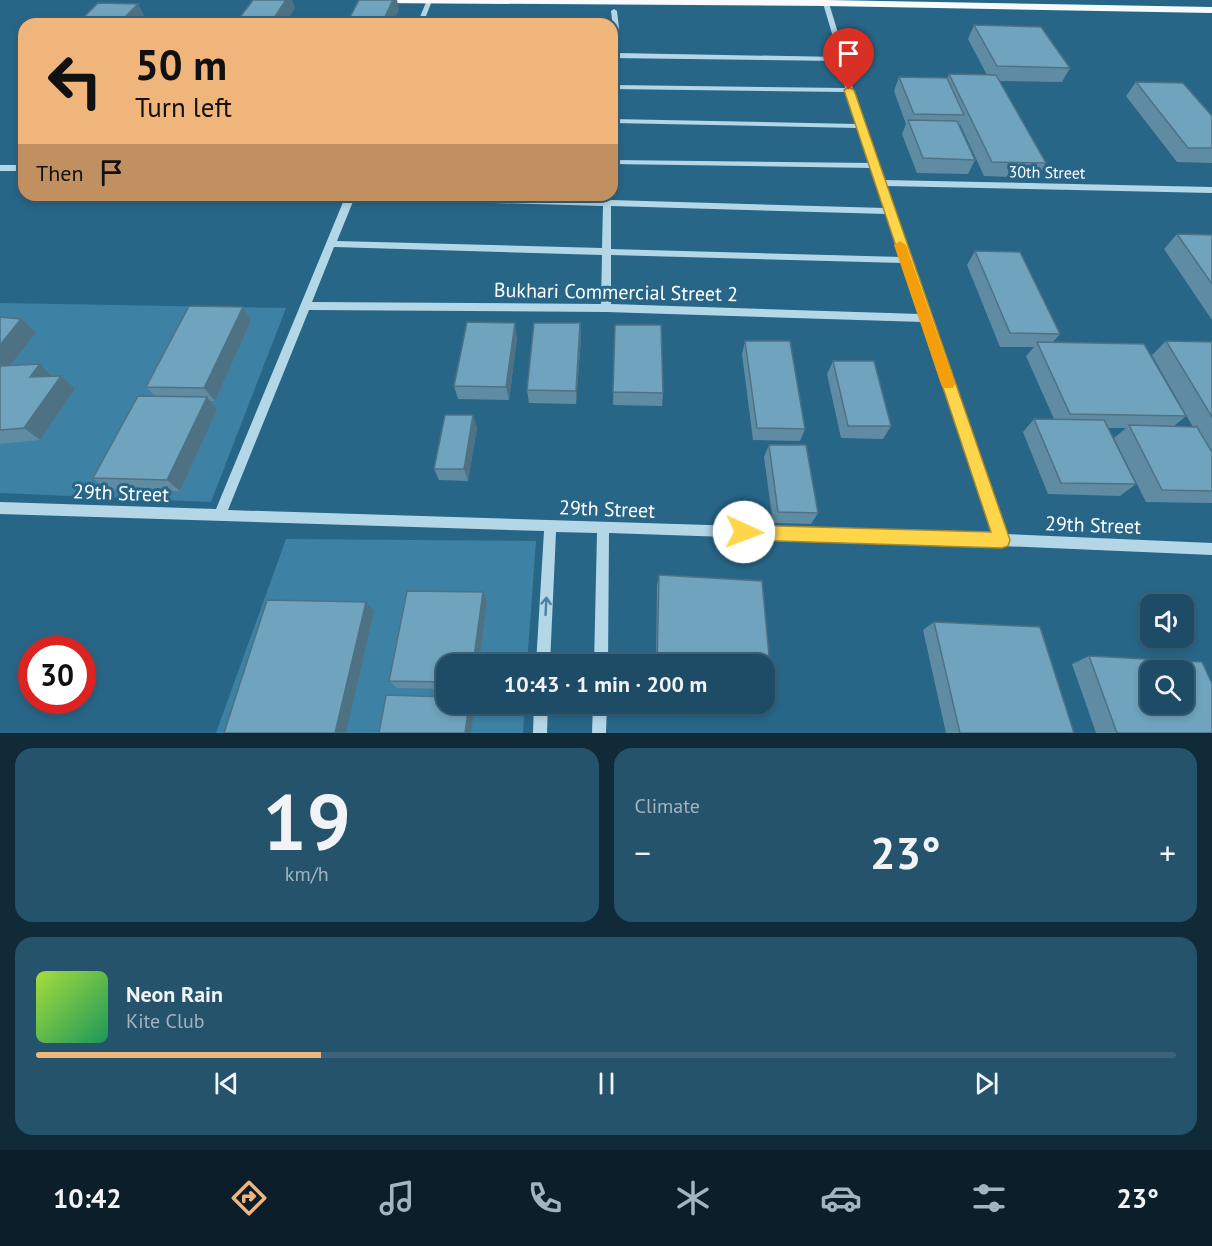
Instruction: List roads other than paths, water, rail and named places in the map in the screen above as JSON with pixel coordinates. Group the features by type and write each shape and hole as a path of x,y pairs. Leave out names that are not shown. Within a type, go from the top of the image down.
{"main road":[{"path":"377,0 826,2 1212,9"},
{"path":"1093,0 1212,2"}],"street":[{"path":"422,18 429,1"},
{"path":"602,1 614,11"},
{"path":"614,18 614,11 625,1"},
{"path":"826,2 843,59 849,90 888,211 1002,540"},
{"path":"618,56 843,59"},
{"path":"618,87 849,90"},
{"path":"618,121 861,126"},
{"path":"618,162 874,166"},
{"path":"0,168 18,168"},
{"name":"30th Street","path":"880,183 1212,190"},
{"path":"618,199 888,211"},
{"path":"220,515 348,201"},
{"path":"606,309 607,201"},
{"path":"330,244 905,260"},
{"name":"Bukhari Commercial Street 2","path":"305,306 606,309 925,318"},
{"name":"29th Street","path":"0,508 1002,540 1212,549"},
{"path":"544,654 550,526"},
{"path":"601,654 603,528"},
{"path":"540,733 541,714"},
{"path":"599,733 600,714"}]}
